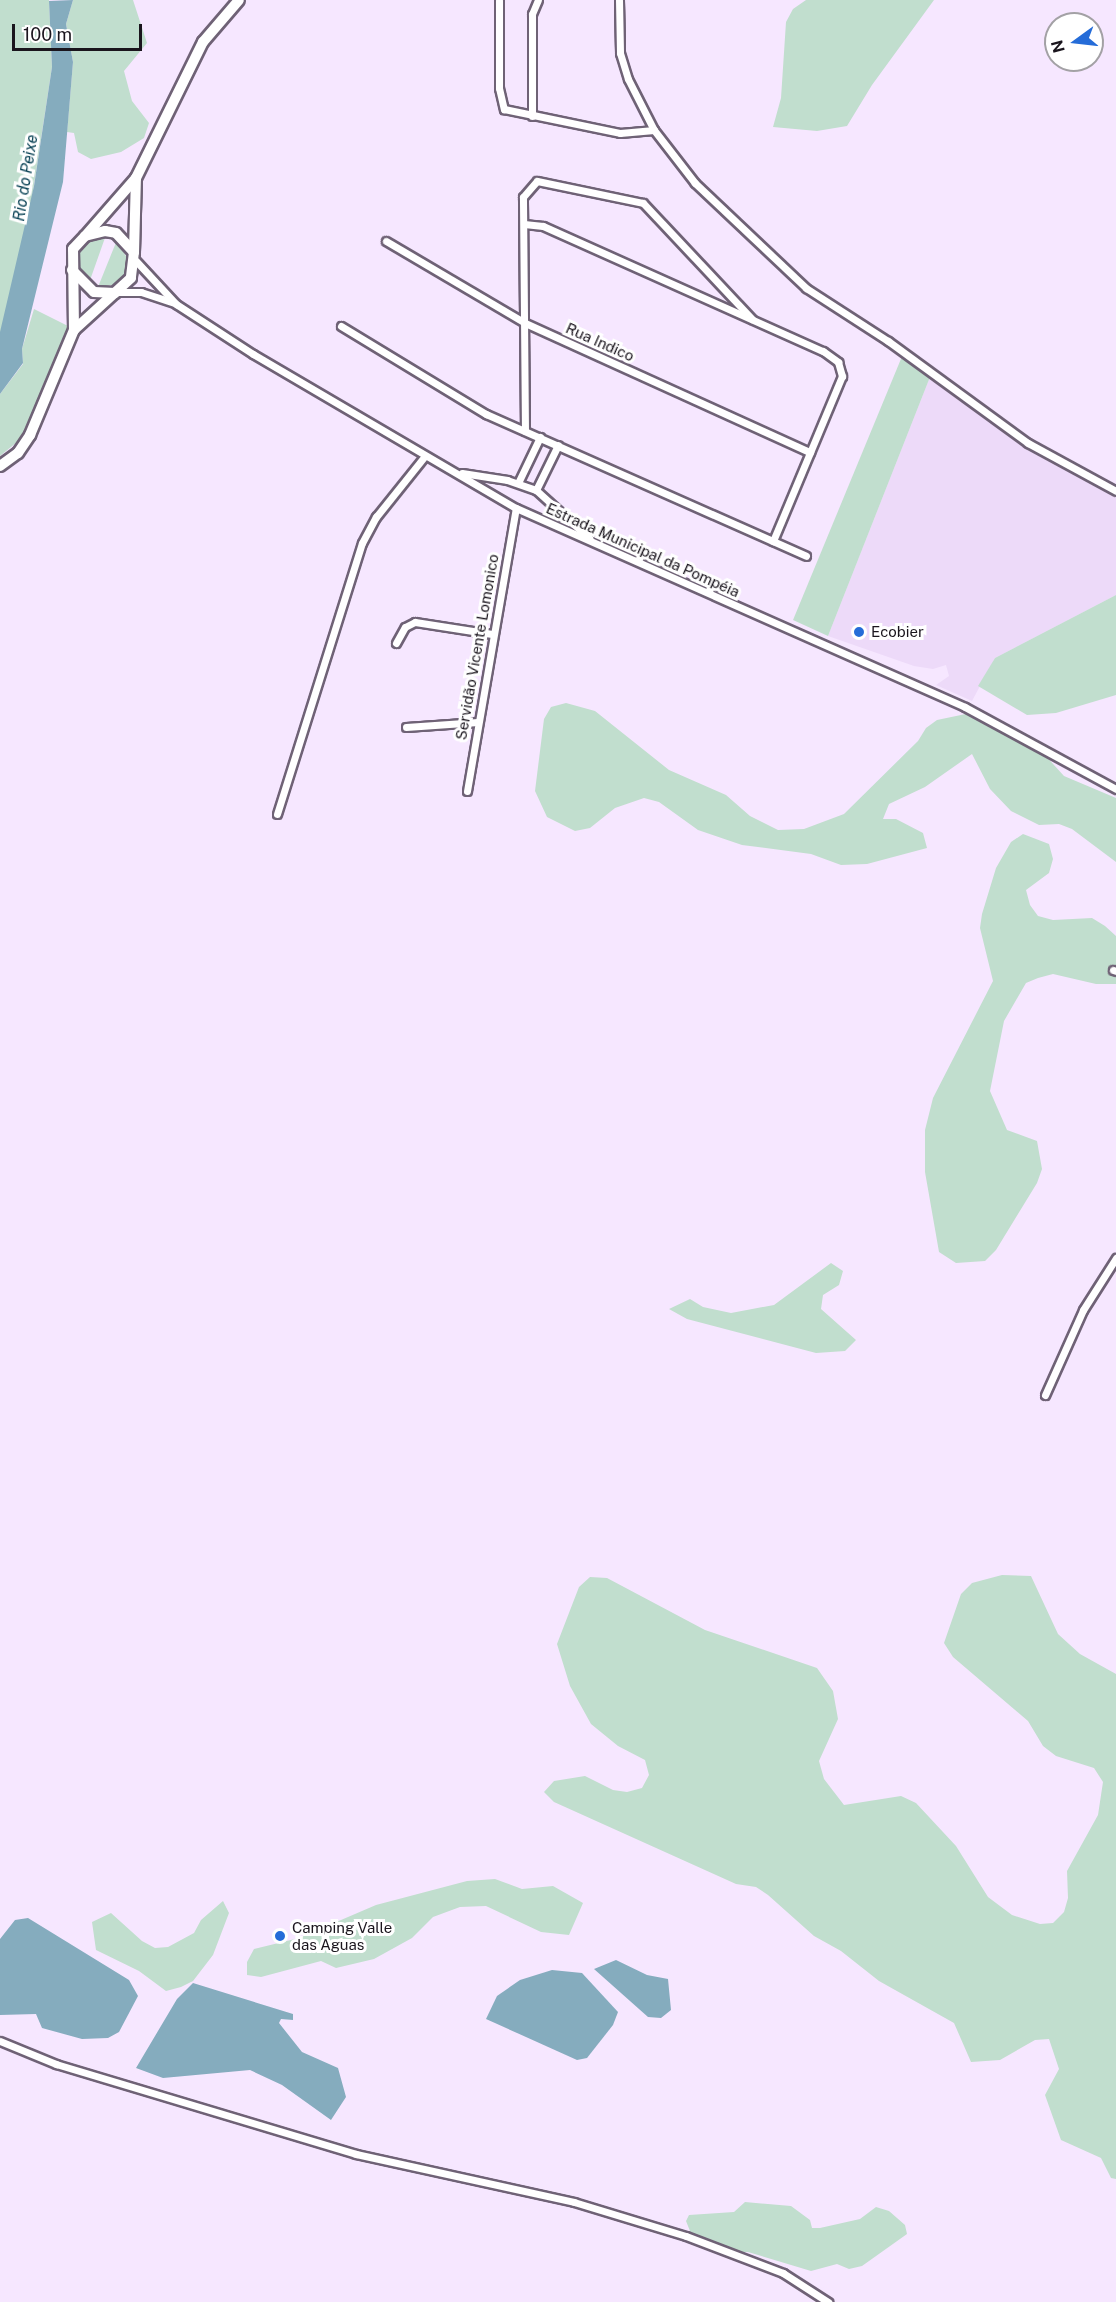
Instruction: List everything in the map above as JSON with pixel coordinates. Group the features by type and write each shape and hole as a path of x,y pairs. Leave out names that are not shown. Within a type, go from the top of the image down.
{"main road":[{"path":"0,466 18,453 30,435 74,330 71,268 73,249 136,178 195,56 235,4 244,0"},
{"path":"74,330 131,278 135,257 136,178"},
{"path":"85,236 105,231 116,233 135,257"},
{"path":"71,268 94,292 118,292"}],"street":[{"path":"499,0 499,88 504,110 620,133 654,130"},
{"path":"532,116 532,14 538,0"},
{"path":"619,0 621,60 654,130 695,183 806,288 888,341 1028,443 1116,491"},
{"path":"525,431 524,196 537,180 636,199 651,210 754,321"},
{"path":"524,224 543,226 823,351 838,362 842,376 773,541"},
{"name":"Rua Indico","path":"386,241 525,323 810,452"},
{"name":"Estrada Municipal da Pompéia","path":"135,257 176,304"},
{"name":"Estrada Municipal da Pompéia","path":"118,292 141,292 176,304 424,457 516,507 965,707 1116,789"},
{"path":"341,326 460,400 806,556"},
{"path":"518,483 540,437"},
{"path":"536,490 558,445"},
{"path":"277,814 362,543 376,517 424,457"},
{"path":"455,472 518,483 536,490 593,542"},
{"name":"Servidão Vicente Lomonico","path":"467,791 492,634 516,507"},
{"path":"396,643 405,627 415,622 492,634"},
{"path":"406,727 478,722"},
{"path":"1045,1395 1083,1310 1116,1258"},
{"path":"0,2041 56,2064 356,2154 574,2202 686,2236 783,2272 828,2302"}],"shaded area":[{"name":"Ecobier","path":"930,377 1024,443 1116,496 1116,595 995,658 972,701 936,685 949,676 946,665 933,669 914,666 828,636"}],"green space":[{"path":"0,0 49,0 52,67 18,290 0,346"},
{"path":"73,0 133,0 147,43 124,71 132,101 149,123 144,138 121,152 91,159 78,152 74,133 67,132 73,62 66,24"},
{"path":"806,0 934,0 872,85 847,126 817,131 773,127 781,98 786,22 793,9"},
{"path":"106,235 89,283 78,271 76,254 88,240"},
{"path":"117,240 128,260 125,276 113,285 98,287"},
{"path":"34,309 70,327 32,421 22,438 0,456 0,394 23,364 22,349"},
{"path":"903,354 930,377 828,636 793,620"},
{"path":"1116,595 1116,695 1056,713 1027,715 978,686 995,658"},
{"path":"566,703 595,711 669,770 726,795 750,816 778,830 804,829 844,814 918,741 926,728 937,720 980,711 1034,743 1064,776 1116,798 1116,862 1072,829 1059,824 1039,825 1011,811 990,789 972,754 925,787 889,804 883,819 896,819 923,833 927,848 867,864 841,865 811,854 742,845 698,830 659,802 644,798 615,808 590,828 575,831 547,817 535,791 544,719 551,707"},
{"path":"1023,834 1049,844 1053,859 1049,873 1026,890 1030,905 1038,916 1053,920 1092,918 1116,936 1116,984 1096,984 1053,974 1038,978 1026,983 1004,1021 990,1091 1007,1130 1037,1141 1042,1169 1037,1183 996,1250 985,1261 956,1263 939,1252 925,1172 925,1130 933,1098 993,981 980,928 982,914 996,868 1011,842"},
{"path":"831,1263 843,1271 839,1285 823,1295 821,1309 856,1340 845,1351 816,1353 687,1319 669,1309 690,1299 703,1307 731,1313 774,1305"},
{"path":"1002,1575 1031,1576 1058,1634 1080,1654 1116,1674 1116,2179 1111,2178 1101,2158 1061,2140 1045,2095 1059,2069 1049,2039 1035,2040 1000,2060 971,2062 954,2023 879,1981 841,1951 814,1936 756,1887 736,1884 554,1802 544,1792 554,1781 585,1776 613,1790 627,1792 642,1788 649,1775 645,1760 618,1746 591,1724 570,1686 557,1644 579,1587 590,1577 607,1578 705,1630 817,1668 833,1691 838,1719 819,1761 824,1779 844,1805 901,1796 916,1803 956,1846 988,1897 1012,1915 1040,1924 1053,1923 1064,1912 1068,1898 1067,1871 1098,1815 1103,1782 1094,1768 1056,1756 1043,1746 1028,1721 953,1657 944,1643 961,1594 972,1583"},
{"path":"495,1879 522,1889 553,1886 583,1903 569,1935 541,1932 486,1906 460,1907 433,1917 412,1938 374,1959 336,1968 321,1961 261,1977 247,1975 247,1962 254,1949 299,1938 376,1905 467,1881"},
{"path":"223,1901 229,1913 213,1955 193,1981 181,1987 166,1991 139,1971 96,1950 92,1922 111,1913 142,1941 155,1948 168,1947 194,1933 201,1920"},
{"path":"745,2202 791,2206 810,2220 812,2228 860,2219 876,2207 889,2211 905,2225 907,2234 862,2266 849,2269 837,2264 811,2271 748,2252 735,2252 692,2236 686,2221 689,2215 734,2212"}],"water":[{"path":"73,0 66,24 73,62 63,182 22,349 23,363 0,394 0,332 34,186 52,67 49,1"},
{"path":"28,1918 129,1980 138,1996 119,2032 108,2038 82,2039 42,2028 36,2014 0,2015 0,1939 15,1920"},
{"path":"616,1960 647,1975 668,1979 671,2010 661,2018 648,2017 594,1969"},
{"path":"552,1970 582,1973 618,2012 613,2025 587,2058 577,2060 486,2019 497,1996 520,1980"},
{"path":"193,1983 293,2014 293,2020 281,2019 279,2023 302,2052 338,2068 346,2097 331,2120 282,2085 250,2070 163,2078 136,2068 177,1999"}],"place":[{"name":"Ecobier","path":"859,632"},
{"name":"Camping Valle das Aguas","path":"280,1936"}],"water label":[{"name":"Rio do Peixe","path":"26,178"}]}
